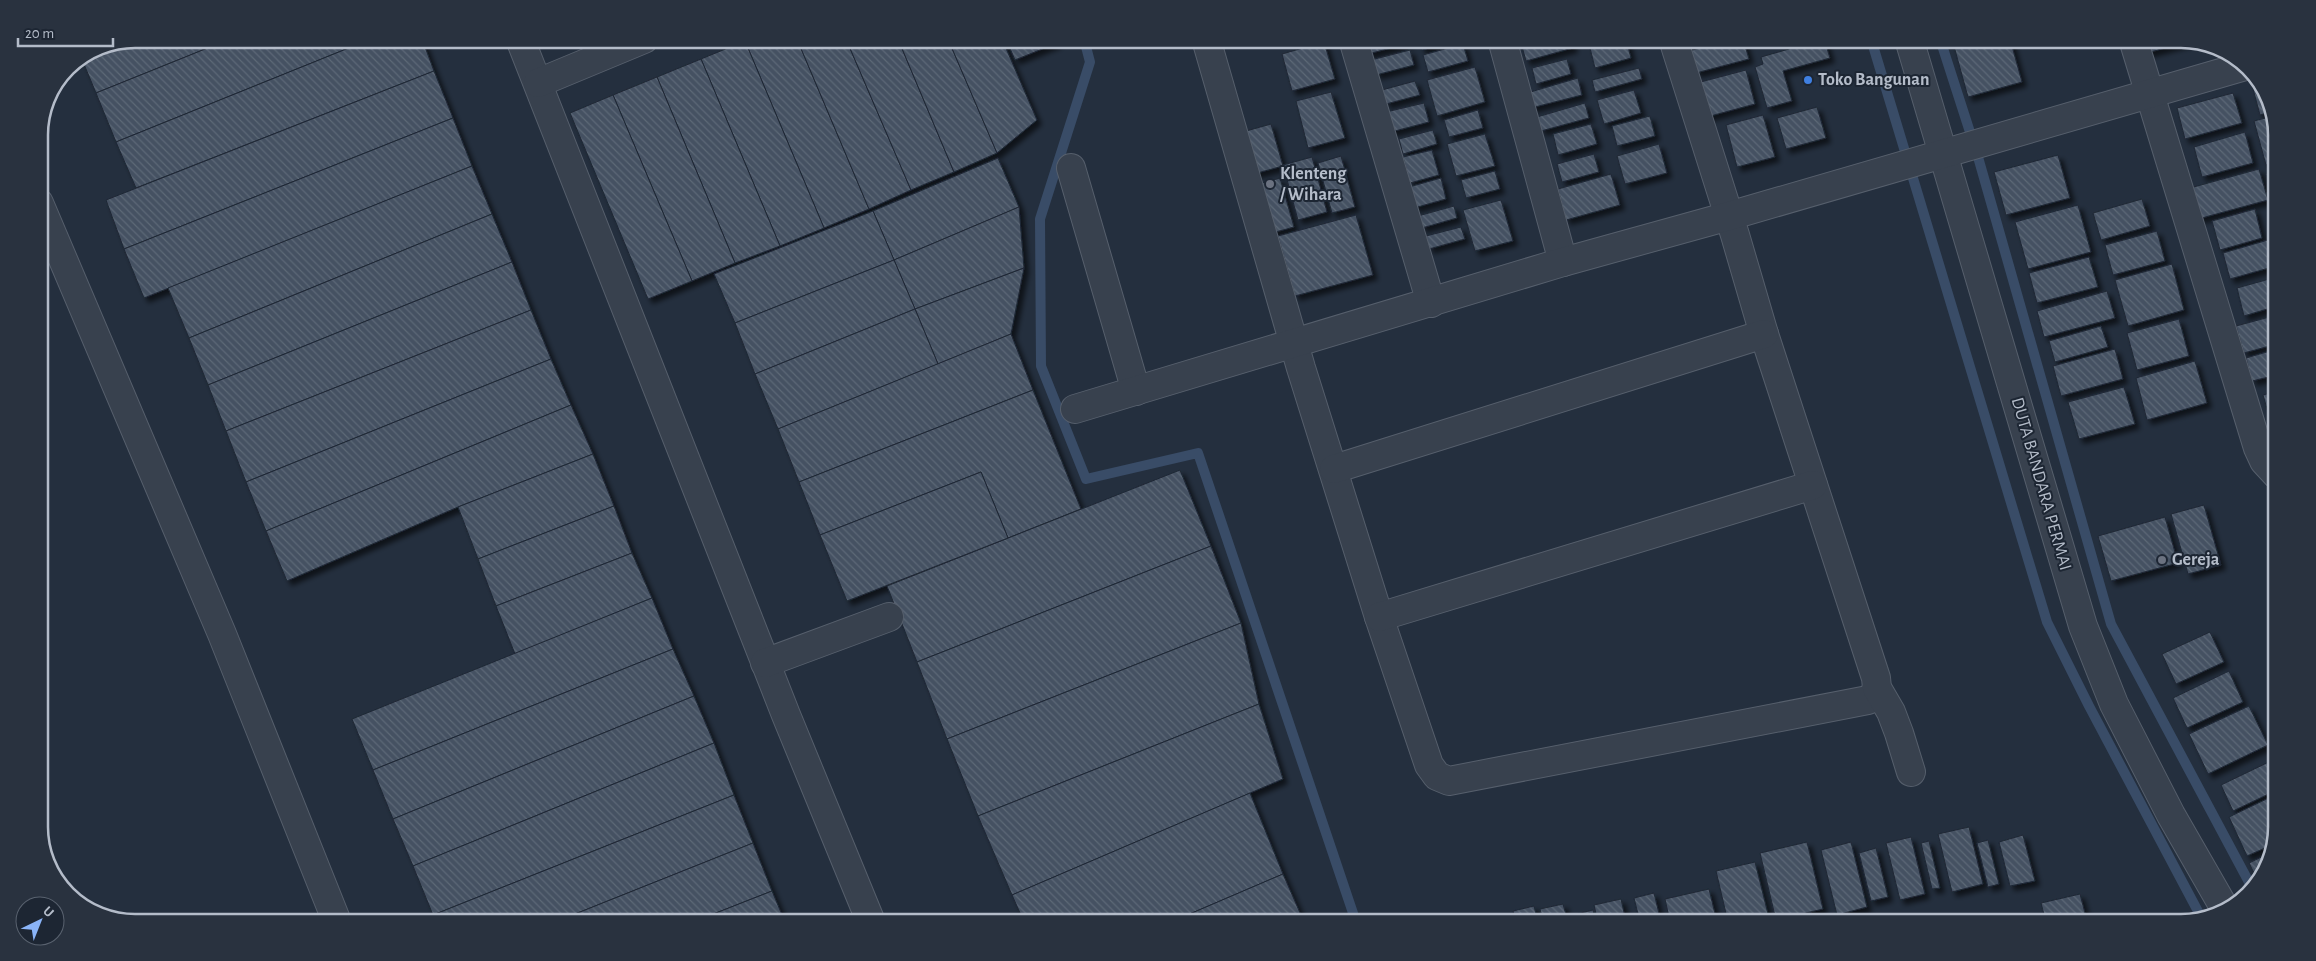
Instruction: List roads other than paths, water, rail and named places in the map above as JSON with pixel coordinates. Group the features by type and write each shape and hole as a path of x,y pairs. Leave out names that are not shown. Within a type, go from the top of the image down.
{"street":[{"path":"524,48 867,914"},
{"path":"538,83 622,48"},
{"path":"1209,48 1294,342 1380,617 1429,765 1437,776 1449,781 1868,700 1873,697 1877,688"},
{"path":"1356,48 1431,303"},
{"path":"1504,48 1563,262"},
{"path":"1676,48 1764,334 1874,673 1877,688 1891,712 1911,772"},
{"name":"DUTA BANDARA PERMAI","path":"1912,48 2083,626 2114,704 2171,815 2222,904"},
{"path":"2136,48 2258,448 2268,465"},
{"path":"1075,409 1563,262 1729,216 2238,68"},
{"path":"1071,168 1136,391"},
{"path":"48,224 222,634 334,914"},
{"path":"1334,469 1764,334"},
{"path":"1380,617 1812,485"},
{"path":"766,663 889,617"}],"waterway":[{"path":"1086,48 1090,62 1040,219 1041,366 1086,479 1198,453 1353,914"},
{"path":"1874,48 2047,622 2089,706 2198,912"},
{"path":"1943,48 1978,157 2111,624 2249,882"}],"place":[{"name":"Toko Bangunan","path":"1808,80"},
{"name":"Klenteng / Wihara","path":"1270,184"},
{"name":"Gereja","path":"2162,560"}]}
